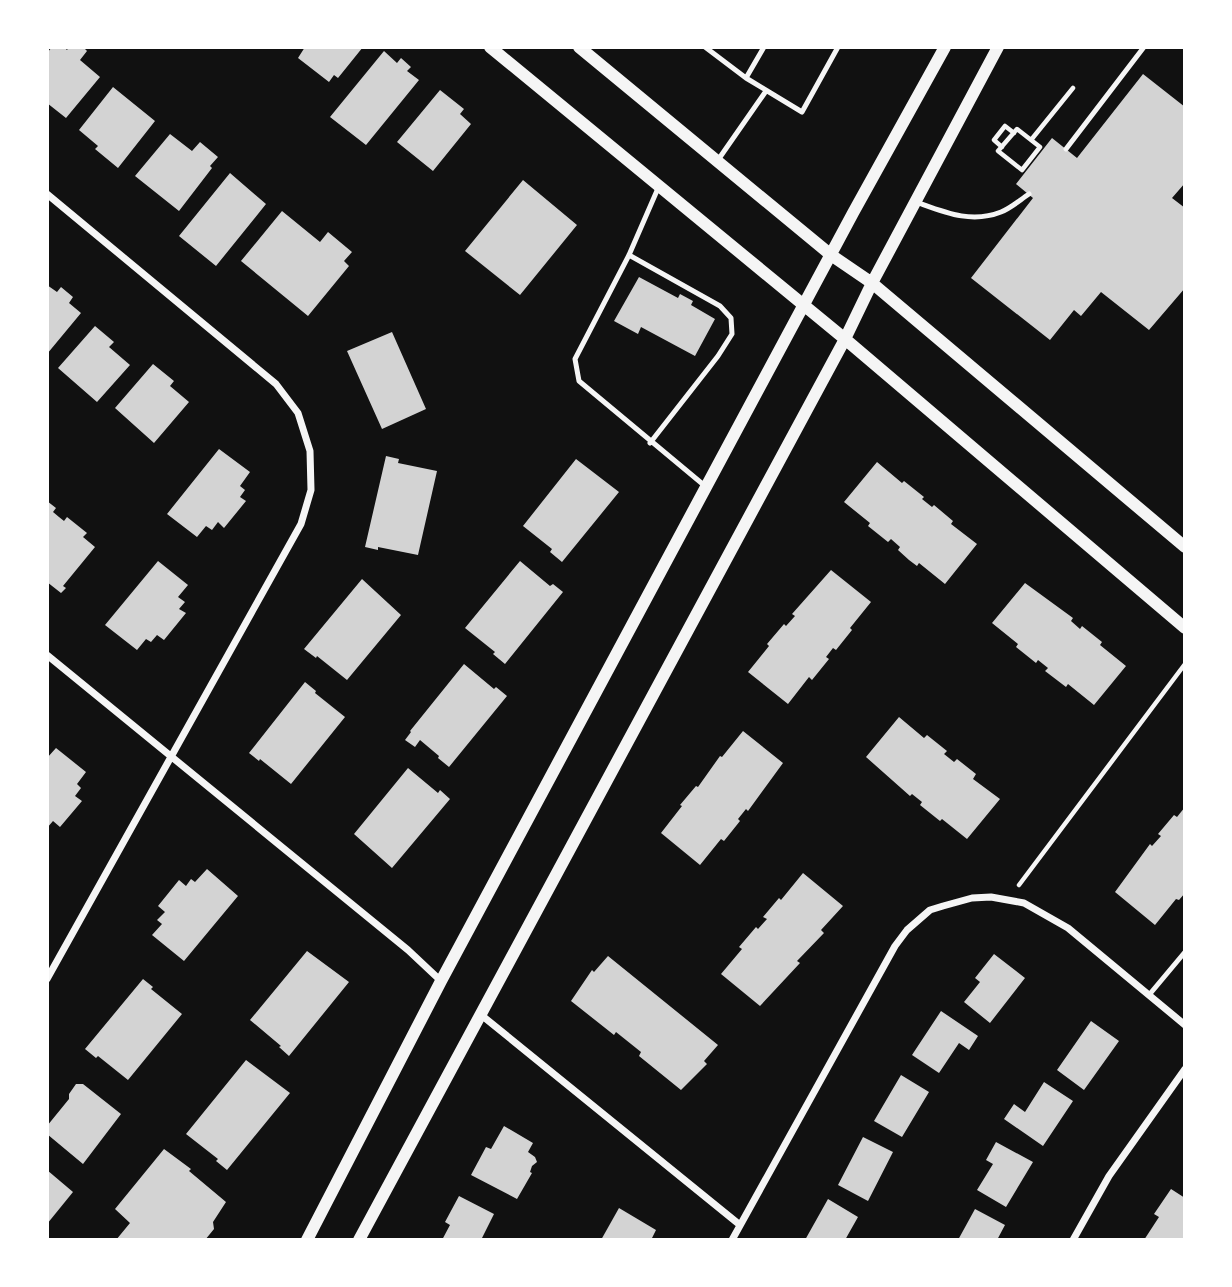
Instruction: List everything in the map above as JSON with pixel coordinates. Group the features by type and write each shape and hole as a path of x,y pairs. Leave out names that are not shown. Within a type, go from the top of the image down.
{"street":[{"path":"490,47 845,339 1185,628"},
{"path":"579,47 831,255 872,283 1185,547"},
{"path":"307,1240 441,981 945,47"},
{"path":"359,1240 845,339 998,47"},
{"path":"47,194 276,384 298,414 310,451 312,489 301,524 47,979"},
{"path":"47,655 408,950 441,981"},
{"path":"732,1240 895,946 907,930 930,911 972,898 990,897 1024,903 1068,928 1185,1025"},
{"path":"480,1014 740,1225"},
{"path":"1073,1240 1109,1176 1185,1069"}],"lane":[{"path":"705,47 746,78 802,112 838,47"},
{"path":"746,78 764,47"},
{"path":"1066,149 1144,47"},
{"path":"718,160 766,91"},
{"path":"659,186 629,255 575,359 579,381 707,488"},
{"path":"916,202 958,217 976,217 1002,212 1029,194"},
{"path":"629,255 720,306 731,318 732,334 718,356 650,443"},
{"path":"1149,995 1185,952"}],"path":[{"path":"1031,139 1073,88"},
{"path":"1002,147 994,140 1005,126 1014,132"},
{"path":"1017,128 1040,147 1022,170 998,151 1014,132 1017,128"},
{"path":"1008,900 1185,664"}],"building":[{"path":"52,47 64,47 67,50 69,47 83,47 87,51 80,60 100,77 66,118 47,103 47,53"},
{"path":"305,47 363,47 338,78 334,75 329,82 298,58"},
{"path":"384,51 397,63 401,58 411,67 407,71 419,80 366,145 330,117"},
{"path":"1143,74 1185,107 1185,183 1172,198 1185,208 1185,288 1149,330 1101,292 1081,316 1074,310 1050,340 971,278 1033,198 1016,184 1052,138 1077,158"},
{"path":"113,87 155,121 118,168 95,149 98,146 79,130"},
{"path":"440,90 464,109 460,114 471,124 433,171 397,142"},
{"path":"170,134 192,151 200,142 218,157 179,211 135,176"},
{"path":"230,173 266,204 216,266 179,236"},
{"path":"523,180 577,225 520,295 465,251"},
{"path":"282,211 320,242 328,232 352,252 344,261 349,266 308,316 241,261"},
{"path":"639,277 678,298 680,294 693,301 691,305 715,319 695,356 641,327 638,334 614,321"},
{"path":"47,285 57,292 61,287 73,297 69,303 81,313 47,354"},
{"path":"95,326 114,342 109,347 130,365 97,402 58,368"},
{"path":"392,332 426,409 382,429 347,351"},
{"path":"153,364 174,381 170,386 189,402 154,443 115,408"},
{"path":"219,449 250,472 240,486 245,490 240,497 246,501 224,528 218,522 212,530 206,526 197,537 167,514"},
{"path":"386,456 399,459 398,463 437,471 418,555 365,547"},
{"path":"576,459 619,492 562,562 550,552 552,549 523,526"},
{"path":"877,462 924,497 922,499 932,507 934,505 953,521 951,524 977,544 945,584 919,563 917,566 909,560 898,550 900,547 891,539 888,542 868,526 870,523 844,502"},
{"path":"47,501 56,508 53,512 64,521 67,517 87,533 83,537 95,547 63,586 66,588 61,593 47,582"},
{"path":"158,561 188,585 178,597 185,602 179,609 186,613 164,640 157,635 151,642 146,639 137,650 105,625"},
{"path":"520,561 550,586 553,584 563,592 505,664 493,654 495,652 465,628"},
{"path":"831,570 871,602 836,650 833,648 826,657 829,659 812,680 809,677 788,704 748,672 769,646 767,644 784,624 786,626 795,616 792,614"},
{"path":"362,579 401,615 347,680 304,649"},
{"path":"1025,583 1073,618 1071,621 1102,642 1100,645 1126,666 1094,705 1068,684 1066,687 1045,671 1048,668 1038,660 1036,663 1016,647 1018,644 992,623"},
{"path":"464,664 494,689 496,687 507,696 449,767 420,740 415,747 405,740"},
{"path":"305,682 345,717 291,784 249,753"},
{"path":"899,717 924,738 927,735 947,751 944,754 954,762 957,759 976,774 973,779 1000,799 967,839 920,805 922,802 912,794 910,796 866,757"},
{"path":"743,731 783,763 748,811 746,809 738,819 740,821 724,841 721,839 700,865 661,833 682,806 680,805"},
{"path":"56,748 86,772 77,784 81,788 75,796 82,801 60,827 53,821 47,828 47,758"},
{"path":"408,768 438,793 440,790 450,799 392,868 354,834"},
{"path":"1185,807 1185,893 1179,900 1176,899 1155,925 1115,892 1150,844 1152,846 1161,836 1158,834 1174,815 1177,817"},
{"path":"207,869 238,896 184,961 152,935 162,924 157,920 165,912 158,906 179,880 186,886 191,879 195,882"},
{"path":"803,873 843,906 821,930 824,933 797,961 800,963 760,1006 721,974 742,949 739,947 756,927 758,929 767,919 763,917"},
{"path":"307,951 349,982 289,1056 250,1020"},
{"path":"994,954 1025,978 990,1023 964,1002 980,982 975,978"},
{"path":"608,956 718,1045 704,1061 707,1064 681,1090 639,1056 641,1052 616,1032 614,1035 571,1001 592,970 594,972"},
{"path":"143,979 182,1014 128,1080 85,1049"},
{"path":"941,1011 978,1036 969,1050 959,1043 939,1073 912,1055"},
{"path":"1091,1021 1119,1041 1084,1090 1057,1070"},
{"path":"246,1060 290,1093 227,1170 216,1161 218,1159 186,1134"},
{"path":"901,1075 929,1092 902,1137 874,1121"},
{"path":"1044,1082 1073,1101 1043,1146 1004,1119 1014,1104 1025,1112"},
{"path":"76,1084 83,1084 121,1114 83,1164 47,1134 47,1126 69,1099 69,1094"},
{"path":"504,1126 533,1143 528,1152 537,1162 532,1166 532,1173 517,1199 471,1175 486,1147 491,1149"},
{"path":"863,1137 893,1152 868,1201 838,1185"},
{"path":"996,1142 1033,1162 1006,1207 977,1190 993,1164 986,1160"},
{"path":"164,1149 191,1169 189,1171 226,1202 213,1222 214,1229 205,1240 116,1240 130,1223 115,1209"},
{"path":"47,1170 73,1192 47,1224"},
{"path":"1171,1189 1185,1198 1185,1240 1144,1240 1159,1217 1154,1214"},
{"path":"459,1196 494,1214 481,1240 442,1240 450,1225 445,1222"},
{"path":"828,1199 858,1217 845,1240 805,1240"},
{"path":"619,1208 656,1230 651,1240 601,1240"},
{"path":"975,1209 1005,1225 997,1240 958,1240"}]}
